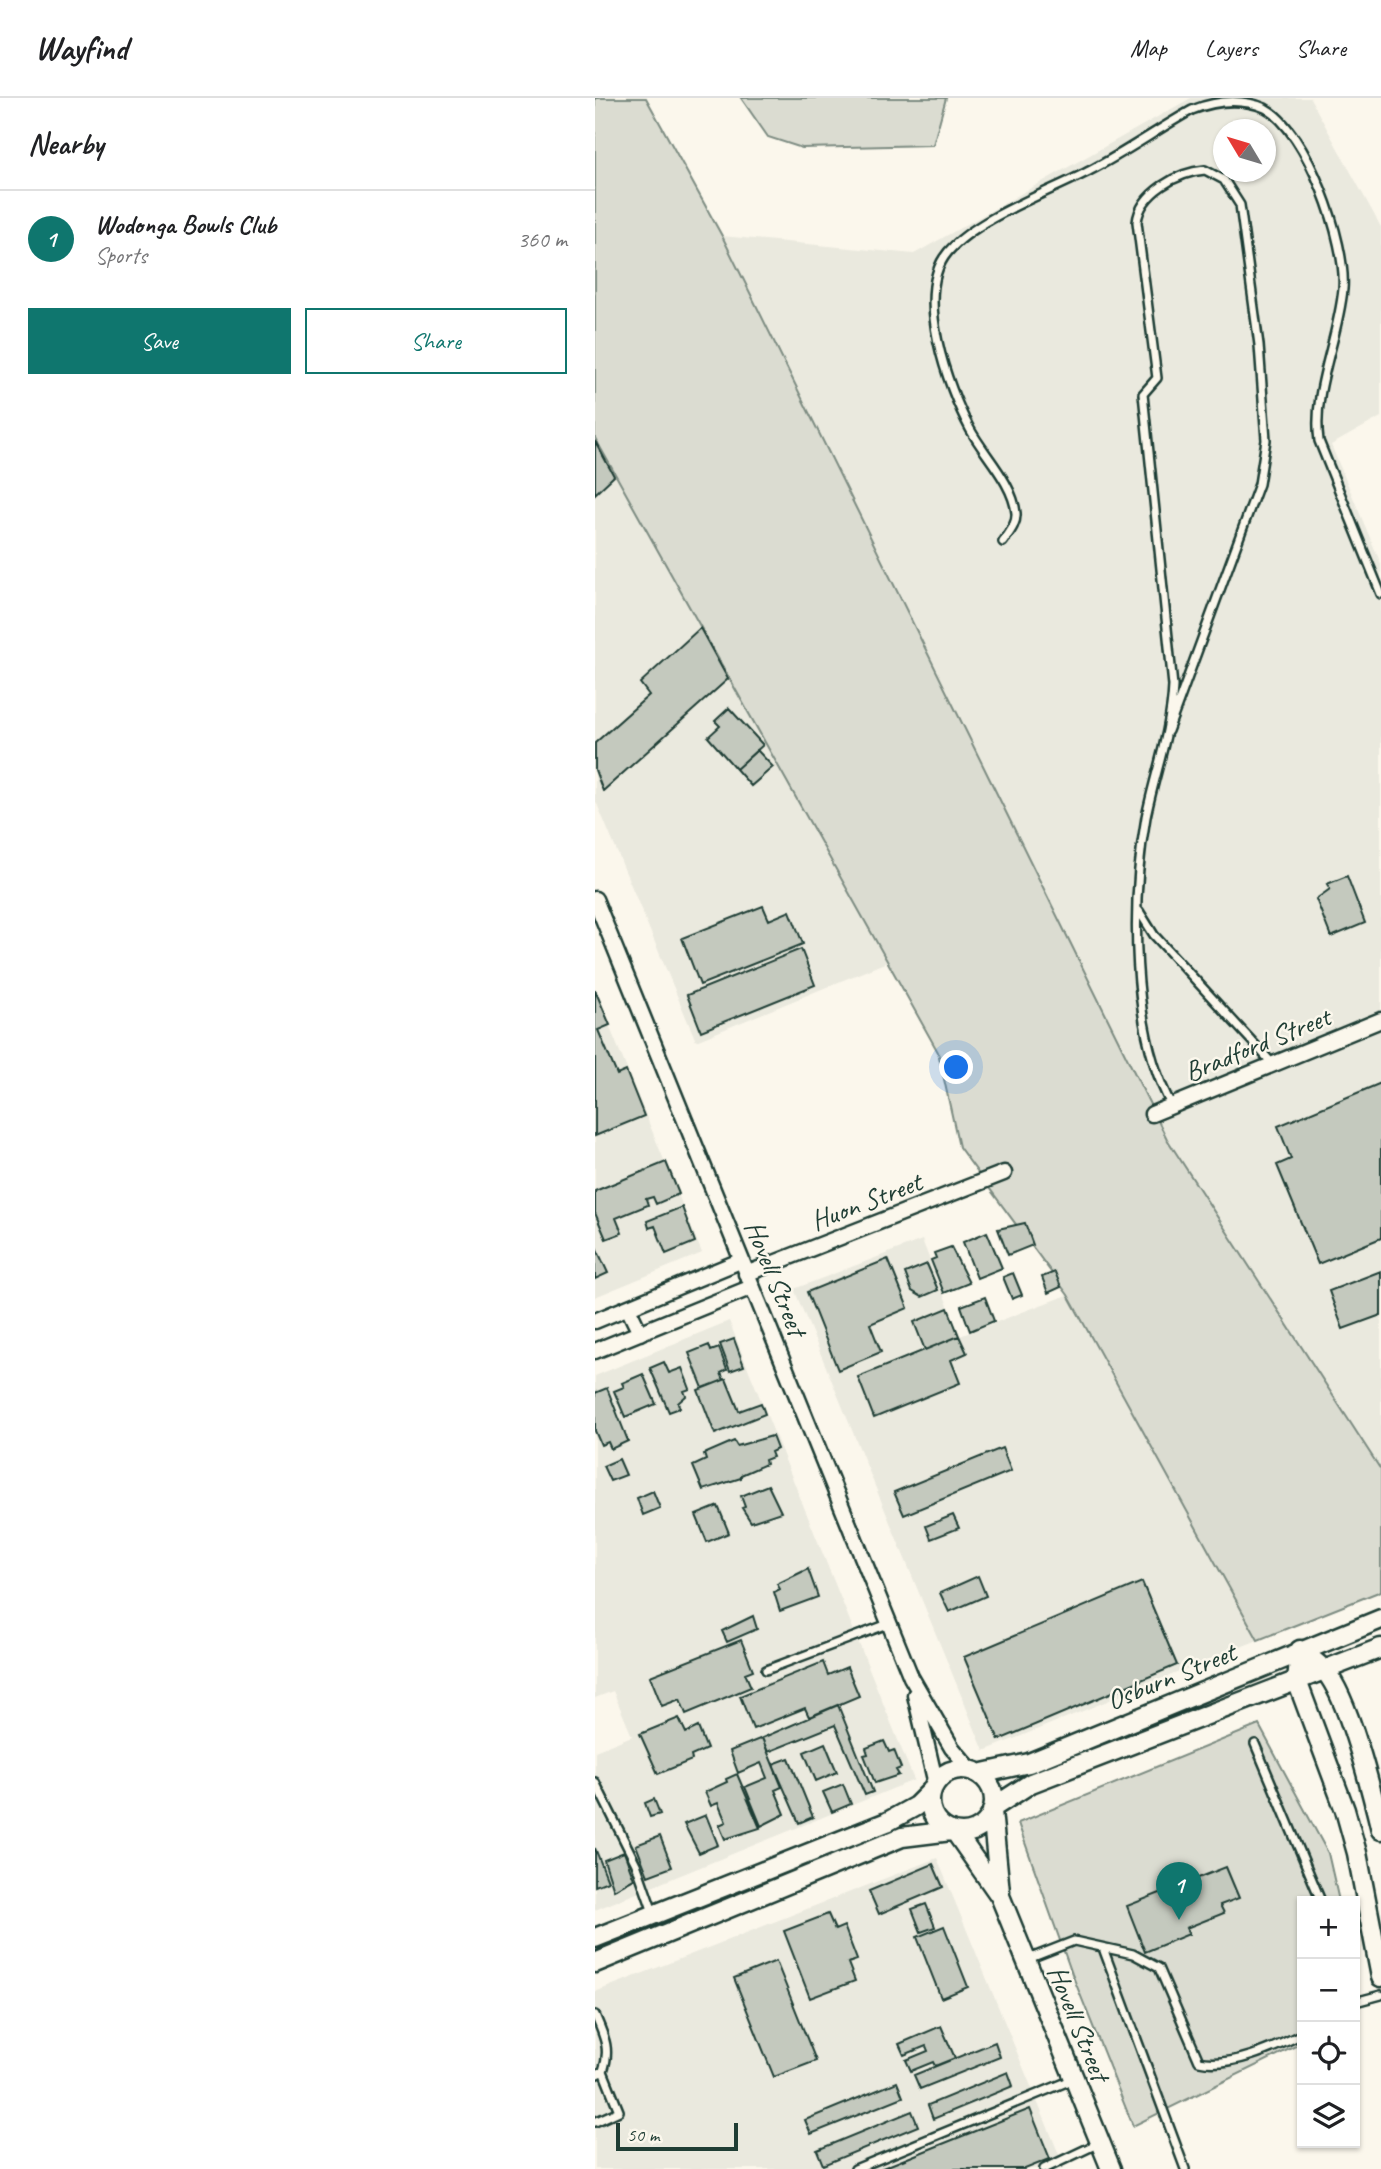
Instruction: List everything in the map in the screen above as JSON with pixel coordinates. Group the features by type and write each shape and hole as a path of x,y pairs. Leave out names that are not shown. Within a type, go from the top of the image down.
{"street":[{"name":"Hovell Street","path":"595,899 911,1677 952,1748 976,1773"},
{"name":"Bradford Street","path":"1152,1115 1381,1020"},
{"name":"Huon Street","path":"595,1321 628,1308 746,1274 1004,1173"},
{"name":"Huon Street","path":"596,1348 640,1333 746,1274"},
{"path":"628,1308 640,1333"},
{"name":"Osburn Street","path":"976,1773 1029,1763 1381,1619"},
{"name":"Osburn Street","path":"993,1809 1031,1783 1381,1648"},
{"path":"1300,1650 1325,1671 1336,1690 1356,1739 1381,1830"},
{"path":"1300,1650 1297,1681 1328,1759 1351,1831 1381,1977"},
{"name":"Hovell Street","path":"911,1677 934,1787"},
{"path":"595,1938 887,1822 916,1806 956,1770 976,1773 991,1786 993,1809 979,1828 902,1837 595,1963"},
{"path":"934,1787 933,1813 953,1832"},
{"name":"Hovell Street","path":"993,1809 1000,1896"},
{"name":"Hovell Street","path":"953,1832 1000,1896 1111,2169"}],"lane":[{"path":"1003,542 1016,520 1014,505 970,429 948,376 933,298 941,264 956,244 981,228 1094,169 1192,110 1208,104 1237,100 1265,108 1288,129 1310,166 1336,235 1343,288 1315,417 1319,441 1381,594"},
{"path":"1168,731 1173,686 1143,394 1157,378 1137,222 1146,200 1177,177 1205,170 1219,175 1229,184 1240,205 1259,345 1266,452 1259,484 1168,731 1146,818 1136,900 1146,1030 1154,1071 1172,1106"},
{"path":"1136,900 1150,929 1272,1063"},
{"path":"767,1670 888,1624"},
{"path":"1255,1744 1319,1896"},
{"path":"595,1782 636,1864 654,1915"},
{"path":"1025,1960 1074,1941 1133,1954 1159,1968 1199,2061 1211,2064 1236,2058 1277,2046 1297,2036"},
{"path":"1104,1948 1185,2169"},
{"path":"1360,2001 1381,1995"},
{"path":"595,2015 607,2042 608,2057 599,2073 619,2111 595,2122"},
{"path":"855,2169 1074,2080"},
{"path":"1044,2169 1100,2143"}],"shaded area":[{"path":"595,98 646,98 722,236 1167,1139 1381,1470 1381,1591 1258,1640 1068,1295 959,1147 938,1052 595,438"},
{"path":"741,98 946,98 933,145 802,148 768,137"},
{"path":"1191,98 1310,98 1381,227 1381,417 1331,445 1381,564 1381,1470 1167,1139 722,236 914,254"},
{"path":"595,438 887,962 696,1041 595,799"},
{"path":"595,991 702,1253 595,1297"},
{"path":"922,1240 960,1336 1067,1295 1258,1640 984,1751 794,1289"},
{"path":"729,1321 914,1780 595,1910 595,1751 632,1736 613,1691 595,1698 595,1376"},
{"path":"1259,1725 1328,1853 1338,1896 1297,1896 1297,2045 1133,2126 1072,1974 1018,1823"},
{"path":"937,1858 1065,2169 595,2169 595,1992"}],"building":[{"path":"595,441 614,476 595,494"},
{"path":"700,628 728,679 603,791 595,770 595,743 649,695 640,683"},
{"path":"729,708 763,745 736,769 708,737 720,726 715,721"},
{"path":"757,750 773,767 751,786 736,769"},
{"path":"1347,876 1365,923 1331,937 1316,899 1330,889 1327,884"},
{"path":"763,906 769,920 790,911 803,944 700,985 682,938"},
{"path":"801,949 815,985 701,1031 687,995"},
{"path":"595,990 610,1025 598,1030 617,1075 626,1071 644,1116 595,1136"},
{"path":"1381,1083 1381,1238 1318,1264 1277,1165 1291,1159 1278,1126"},
{"path":"666,1162 679,1194 656,1204 653,1197 646,1199 648,1205 616,1218 622,1233 606,1239 595,1213 595,1191"},
{"path":"682,1207 695,1242 666,1254 655,1226 649,1228 647,1221"},
{"path":"1025,1223 1033,1245 1008,1255 998,1229"},
{"path":"987,1232 1002,1268 977,1278 963,1242"},
{"path":"595,1245 608,1273 595,1279"},
{"path":"951,1247 969,1283 944,1293 931,1260 936,1258 934,1253"},
{"path":"888,1259 908,1308 870,1324 881,1352 838,1370 807,1292"},
{"path":"927,1264 938,1290 922,1297 912,1291 905,1273"},
{"path":"1381,1271 1381,1315 1343,1329 1329,1291"},
{"path":"1055,1272 1061,1287 1048,1293 1042,1277"},
{"path":"1013,1273 1022,1295 1012,1299 1003,1277"},
{"path":"985,1297 994,1321 970,1331 961,1306"},
{"path":"948,1308 959,1336 925,1350 914,1322"},
{"path":"959,1336 967,1353 951,1360 960,1383 874,1418 858,1377"},
{"path":"734,1339 744,1366 730,1371 720,1344"},
{"path":"709,1345 711,1351 719,1348 727,1370 721,1373 724,1380 703,1388 689,1353"},
{"path":"664,1362 669,1373 682,1368 690,1389 684,1391 686,1396 678,1403 680,1408 669,1412 650,1368"},
{"path":"643,1374 656,1404 625,1417 614,1391 624,1387 622,1383"},
{"path":"726,1379 739,1411 761,1403 765,1414 715,1434 698,1390"},
{"path":"607,1388 628,1441 611,1449 608,1442 601,1445 595,1431 595,1393"},
{"path":"772,1436 777,1449 771,1452 773,1457 765,1460 766,1464 741,1475 741,1478 703,1490 693,1466 706,1460 704,1454 734,1441 737,1446"},
{"path":"1002,1448 1011,1471 904,1515 894,1492"},
{"path":"619,1459 626,1475 610,1481 603,1466"},
{"path":"768,1485 781,1512 751,1522 742,1508 745,1507 741,1496"},
{"path":"653,1491 660,1508 643,1515 637,1498"},
{"path":"718,1506 729,1533 707,1542 696,1515"},
{"path":"953,1515 959,1528 931,1539 926,1526"},
{"path":"808,1569 818,1597 780,1611 774,1592 780,1589 777,1584"},
{"path":"978,1576 986,1596 949,1612 940,1593"},
{"path":"1142,1582 1177,1665 999,1740 964,1657"},
{"path":"753,1616 757,1629 727,1642 722,1631"},
{"path":"741,1640 753,1670 745,1673 751,1687 686,1714 680,1699 662,1706 650,1676"},
{"path":"823,1662 828,1675 847,1667 859,1696 809,1717 805,1708 753,1729 740,1696"},
{"path":"838,1705 873,1792 865,1795 835,1725 768,1752 762,1738"},
{"path":"679,1718 686,1733 698,1727 707,1749 691,1756 692,1760 658,1774 640,1734"},
{"path":"762,1738 782,1787 775,1790 785,1814 761,1826 745,1787 767,1778 761,1763 738,1773 730,1751"},
{"path":"884,1741 889,1752 894,1750 901,1768 896,1770 899,1775 875,1783 864,1755 868,1754 866,1748"},
{"path":"825,1743 837,1772 816,1781 804,1752"},
{"path":"789,1758 813,1817 799,1823 773,1764"},
{"path":"737,1774 760,1828 725,1839 719,1825 726,1822 718,1803 711,1806 705,1792"},
{"path":"843,1784 851,1804 832,1812 823,1792"},
{"path":"654,1799 660,1814 650,1817 645,1803"},
{"path":"706,1815 718,1845 699,1853 684,1824"},
{"path":"660,1836 672,1867 648,1876 636,1845"},
{"path":"595,1848 608,1881 595,1886"},
{"path":"624,1852 634,1879 614,1890 604,1860"},
{"path":"933,1864 943,1887 879,1914 869,1891"},
{"path":"1226,1867 1239,1898 1220,1905 1224,1913 1186,1928 1189,1934 1145,1952 1127,1906"},
{"path":"926,1904 935,1927 921,1932 912,1909"},
{"path":"828,1914 835,1930 844,1926 857,1960 848,1963 855,1981 810,1998 784,1931"},
{"path":"944,1926 968,1987 941,1998 917,1937"},
{"path":"776,1961 816,2061 774,2077 734,1978"},
{"path":"941,2026 955,2058 935,2066 933,2062 911,2071 906,2060 928,2051 926,2046 904,2055 899,2044"},
{"path":"995,2042 1000,2057 920,2089 914,2075"},
{"path":"1008,2072 1013,2086 933,2119 928,2105"},
{"path":"897,2082 903,2097 811,2134 805,2120"},
{"path":"1030,2109 1050,2159 1025,2169 880,2169"},
{"path":"912,2111 918,2126 823,2165 817,2150"}],"place":[{"name":"Wodonga Bowls Club","path":"1179,1920"}]}
